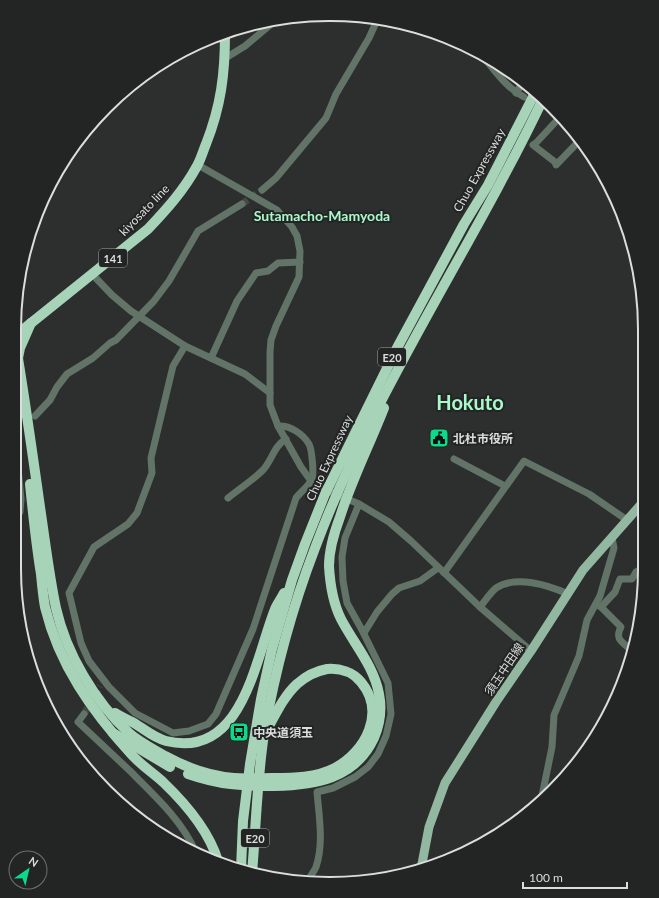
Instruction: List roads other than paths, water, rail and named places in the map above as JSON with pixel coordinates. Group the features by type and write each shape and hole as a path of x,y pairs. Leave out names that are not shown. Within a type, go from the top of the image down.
{"highway":[{"name":"kiyosato line","path":"21,331 148,229 168,208 180,192 198,165 215,122 222,94 225,39"},
{"name":"Chuo Expressway","path":"241,864 245,802 261,699 272,650 292,580 325,494 396,348 464,224 488,185 533,98"},
{"name":"Chuo Expressway","path":"252,867 264,735 282,654 314,548 334,498 355,452 406,354 496,192 540,104"},
{"path":"21,346 31,323"},
{"path":"113,733 170,767 206,780 231,785 252,786 305,784 324,780 337,775 356,763 371,745 378,727 381,707 378,686 373,674 341,618 332,592 330,577 330,548 344,503 406,354"},
{"path":"21,395 41,545 45,607 58,646 64,660 92,708 133,756 164,784 191,812 209,840 216,856"},
{"path":"21,417 41,545 57,610 70,651 94,692 129,733 148,746 180,764 215,775 232,778 305,777 334,768 354,754 359,748 369,732 373,712 370,695 359,679 344,671 333,669 314,673 297,684 291,691 264,735"},
{"path":"108,710 150,734 164,740 178,743 191,743 202,740 221,729 234,713 244,696 264,646 275,608 292,580"}],"main road":[{"name":"須玉中田線","path":"422,863 429,827 445,783 496,702 583,570 638,508"}],"street":[{"path":"262,190 276,178 326,118 336,94 369,38 375,25"},
{"path":"224,59 245,46 267,28"},
{"path":"492,67 516,93 524,97"},
{"path":"516,93 520,87"},
{"path":"556,121 533,145 555,162 556,165 576,144"},
{"path":"198,165 277,210 292,227 297,236 300,251 300,272 271,340 270,405 278,426 311,481 317,486 359,504 389,522 480,607 531,651"},
{"path":"36,416 50,400 57,387 67,374 93,358 110,343 116,340 154,301 169,281 198,231 242,204"},
{"path":"211,358 237,301 256,273 268,271 278,263 300,262"},
{"path":"92,274 112,295 139,317 185,346 245,374 270,393"},
{"path":"185,346 173,366 151,458 152,473 137,513 128,524 94,547 69,593 81,643 102,683 135,712 173,733 189,731 208,724 216,714 253,629 296,498 311,481 313,474 309,445 298,432 290,427 286,425 278,426"},
{"path":"228,498 263,469 281,442 286,439"},
{"path":"454,460 505,486"},
{"path":"444,573 524,461 589,494 627,520"},
{"path":"310,876 316,867 319,849 320,824 317,792 332,788 355,777 368,767 381,748 386,736 391,714 388,682 364,633 347,603 343,581 342,563 345,538 359,504"},
{"path":"599,605 600,596 614,548 612,538"},
{"path":"364,633 377,612 392,594 400,588 420,582 438,568"},
{"path":"543,791 552,747 554,715 579,656 587,620 599,605 615,592 620,579 632,579 638,571"},
{"path":"480,607 495,589 504,584 534,583 554,588 568,594"},
{"path":"599,605 621,626 617,634 627,646"},
{"path":"84,714 78,722 148,789 172,815 192,844"}],"tunnel":[{"path":"242,204 262,190"},
{"path":"84,714 100,686"}],"place":[{"name":"北杜市役所","path":"439,438"},
{"name":"中央道須玉","path":"239,732"}],"district":[{"name":"Sutamacho-Mamyoda","path":"322,215"},
{"name":"Hokuto","path":"470,402"}]}
